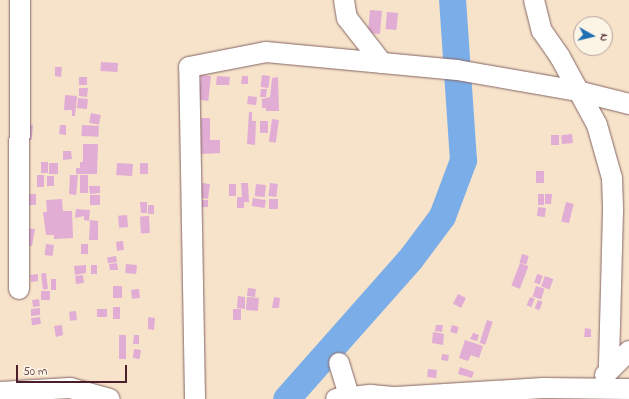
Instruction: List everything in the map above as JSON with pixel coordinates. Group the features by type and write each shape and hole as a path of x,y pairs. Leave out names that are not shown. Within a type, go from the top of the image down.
{"street":[{"path":"19,289 20,0"},
{"path":"344,0 347,18 382,63"},
{"path":"534,0 542,31 560,57 602,137 612,178 613,211 609,369"},
{"path":"195,399 189,67 266,52 457,70 577,91 629,104"},
{"path":"591,394 609,369 629,351"},
{"path":"338,363 350,399"},
{"path":"0,392 70,388 110,399"},
{"path":"336,399 350,399 371,395 396,398 543,388 591,394 629,389"}],"building":[{"path":"370,10 382,11 380,34 368,33"},
{"path":"387,12 398,13 396,30 386,29"},
{"path":"101,62 118,63 118,72 101,71"},
{"path":"55,67 62,67 61,77 55,76"},
{"path":"201,75 211,76 208,101 198,100"},
{"path":"262,75 270,76 268,88 261,87"},
{"path":"217,76 230,77 229,85 216,85"},
{"path":"242,76 248,76 248,84 241,84"},
{"path":"79,77 87,77 87,85 79,85"},
{"path":"278,77 279,111 266,111 266,108 262,108 262,99 270,97 272,78"},
{"path":"79,88 88,88 87,97 79,96"},
{"path":"261,89 267,89 266,97 260,97"},
{"path":"65,95 77,96 75,116 72,116 72,110 64,110"},
{"path":"248,96 257,97 256,105 247,104"},
{"path":"78,98 88,99 87,109 77,108"},
{"path":"249,112 252,112 252,121 256,121 255,145 247,144"},
{"path":"91,113 101,115 99,125 89,123"},
{"path":"201,118 210,118 210,140 220,140 220,153 201,154"},
{"path":"272,119 279,120 276,143 269,142"},
{"path":"260,121 268,121 268,133 260,133"},
{"path":"22,124 33,125 32,140 21,139"},
{"path":"60,125 66,125 66,135 59,134"},
{"path":"82,125 99,126 98,137 81,136"},
{"path":"572,134 573,143 562,144 561,135"},
{"path":"551,135 559,135 559,145 551,145"},
{"path":"83,144 98,144 97,174 76,174 76,168 80,168 80,162 83,162"},
{"path":"63,151 71,151 72,159 63,160"},
{"path":"41,162 48,162 48,173 41,173"},
{"path":"49,163 58,163 58,174 49,174"},
{"path":"117,163 133,164 132,176 116,175"},
{"path":"140,163 148,163 148,174 140,174"},
{"path":"536,171 544,171 544,183 536,183"},
{"path":"37,175 44,175 44,187 37,187"},
{"path":"70,175 78,175 76,195 69,194"},
{"path":"80,175 88,175 88,193 80,193"},
{"path":"47,176 54,176 54,186 47,186"},
{"path":"202,183 210,184 208,199 200,198"},
{"path":"241,183 248,183 249,202 244,202 244,208 237,208 237,197 242,197"},
{"path":"270,183 278,184 276,197 268,196"},
{"path":"229,184 236,184 236,196 229,196"},
{"path":"256,184 266,185 265,197 255,196"},
{"path":"89,186 100,186 100,193 90,194"},
{"path":"22,194 36,194 36,205 22,205"},
{"path":"538,194 544,194 544,205 538,205"},
{"path":"545,194 552,194 551,204 545,204"},
{"path":"90,195 100,195 100,205 90,205"},
{"path":"253,198 266,200 265,208 252,206"},
{"path":"62,199 63,211 72,211 73,238 54,239 54,235 46,235 43,212 47,212 46,200"},
{"path":"269,199 278,199 278,209 269,209"},
{"path":"202,200 208,200 208,207 202,207"},
{"path":"140,202 147,202 147,213 141,213"},
{"path":"566,202 574,204 569,223 561,221"},
{"path":"148,205 154,205 154,214 148,214"},
{"path":"538,207 546,208 545,217 537,216"},
{"path":"76,209 90,210 89,221 84,220 84,216 75,218"},
{"path":"127,215 128,227 119,228 118,216"},
{"path":"140,216 149,216 150,233 141,233"},
{"path":"90,220 98,221 98,240 89,240"},
{"path":"23,228 35,229 32,246 28,246"},
{"path":"123,241 124,250 117,251 116,242"},
{"path":"46,244 54,245 53,256 45,255"},
{"path":"81,244 88,244 88,254 81,254"},
{"path":"522,254 529,256 526,265 520,263"},
{"path":"116,256 117,262 108,263 107,257"},
{"path":"117,263 118,270 110,270 109,264"},
{"path":"520,263 528,266 520,289 511,285"},
{"path":"126,264 137,265 136,274 125,273"},
{"path":"86,265 86,273 75,275 74,266"},
{"path":"91,265 97,265 97,274 91,274"},
{"path":"46,273 48,289 43,289 41,274"},
{"path":"38,274 38,281 31,282 30,275"},
{"path":"537,274 543,276 540,284 534,283"},
{"path":"83,275 84,283 76,284 75,276"},
{"path":"545,276 553,279 549,289 541,286"},
{"path":"51,279 56,279 56,290 51,290"},
{"path":"113,286 122,286 122,298 113,298"},
{"path":"536,286 545,289 541,299 533,296"},
{"path":"248,288 256,289 255,297 247,296"},
{"path":"139,289 140,298 132,299 131,290"},
{"path":"41,291 50,291 50,300 41,300"},
{"path":"458,294 466,298 461,308 453,304"},
{"path":"238,296 245,297 245,309 237,308"},
{"path":"247,297 259,298 258,311 246,310"},
{"path":"274,297 280,298 279,308 272,308"},
{"path":"530,297 535,299 531,307 527,305"},
{"path":"39,299 40,306 33,307 32,300"},
{"path":"538,300 543,302 539,310 535,308"},
{"path":"113,307 120,307 120,319 113,319"},
{"path":"40,308 40,315 31,316 31,309"},
{"path":"97,309 107,309 107,317 97,317"},
{"path":"233,309 241,309 241,320 233,320"},
{"path":"76,311 77,320 70,321 69,312"},
{"path":"40,317 41,324 32,325 31,318"},
{"path":"148,317 155,318 154,330 148,329"},
{"path":"487,320 493,322 485,345 480,343"},
{"path":"62,325 63,335 56,337 54,326"},
{"path":"436,325 443,325 442,332 435,331"},
{"path":"452,325 459,327 457,334 450,332"},
{"path":"585,328 591,329 591,337 584,337"},
{"path":"433,332 444,334 443,345 432,343"},
{"path":"473,333 479,335 477,341 470,339"},
{"path":"119,335 126,335 126,359 119,359"},
{"path":"134,335 139,335 139,344 133,344"},
{"path":"465,340 483,346 479,358 471,355 468,361 459,358"},
{"path":"134,349 141,350 140,359 133,358"},
{"path":"442,354 449,355 448,361 441,360"},
{"path":"460,367 474,372 472,378 458,374"},
{"path":"428,369 437,370 436,378 427,377"}],"waterway":[{"path":"286,399 410,259 442,216 463,160 452,0"}]}
